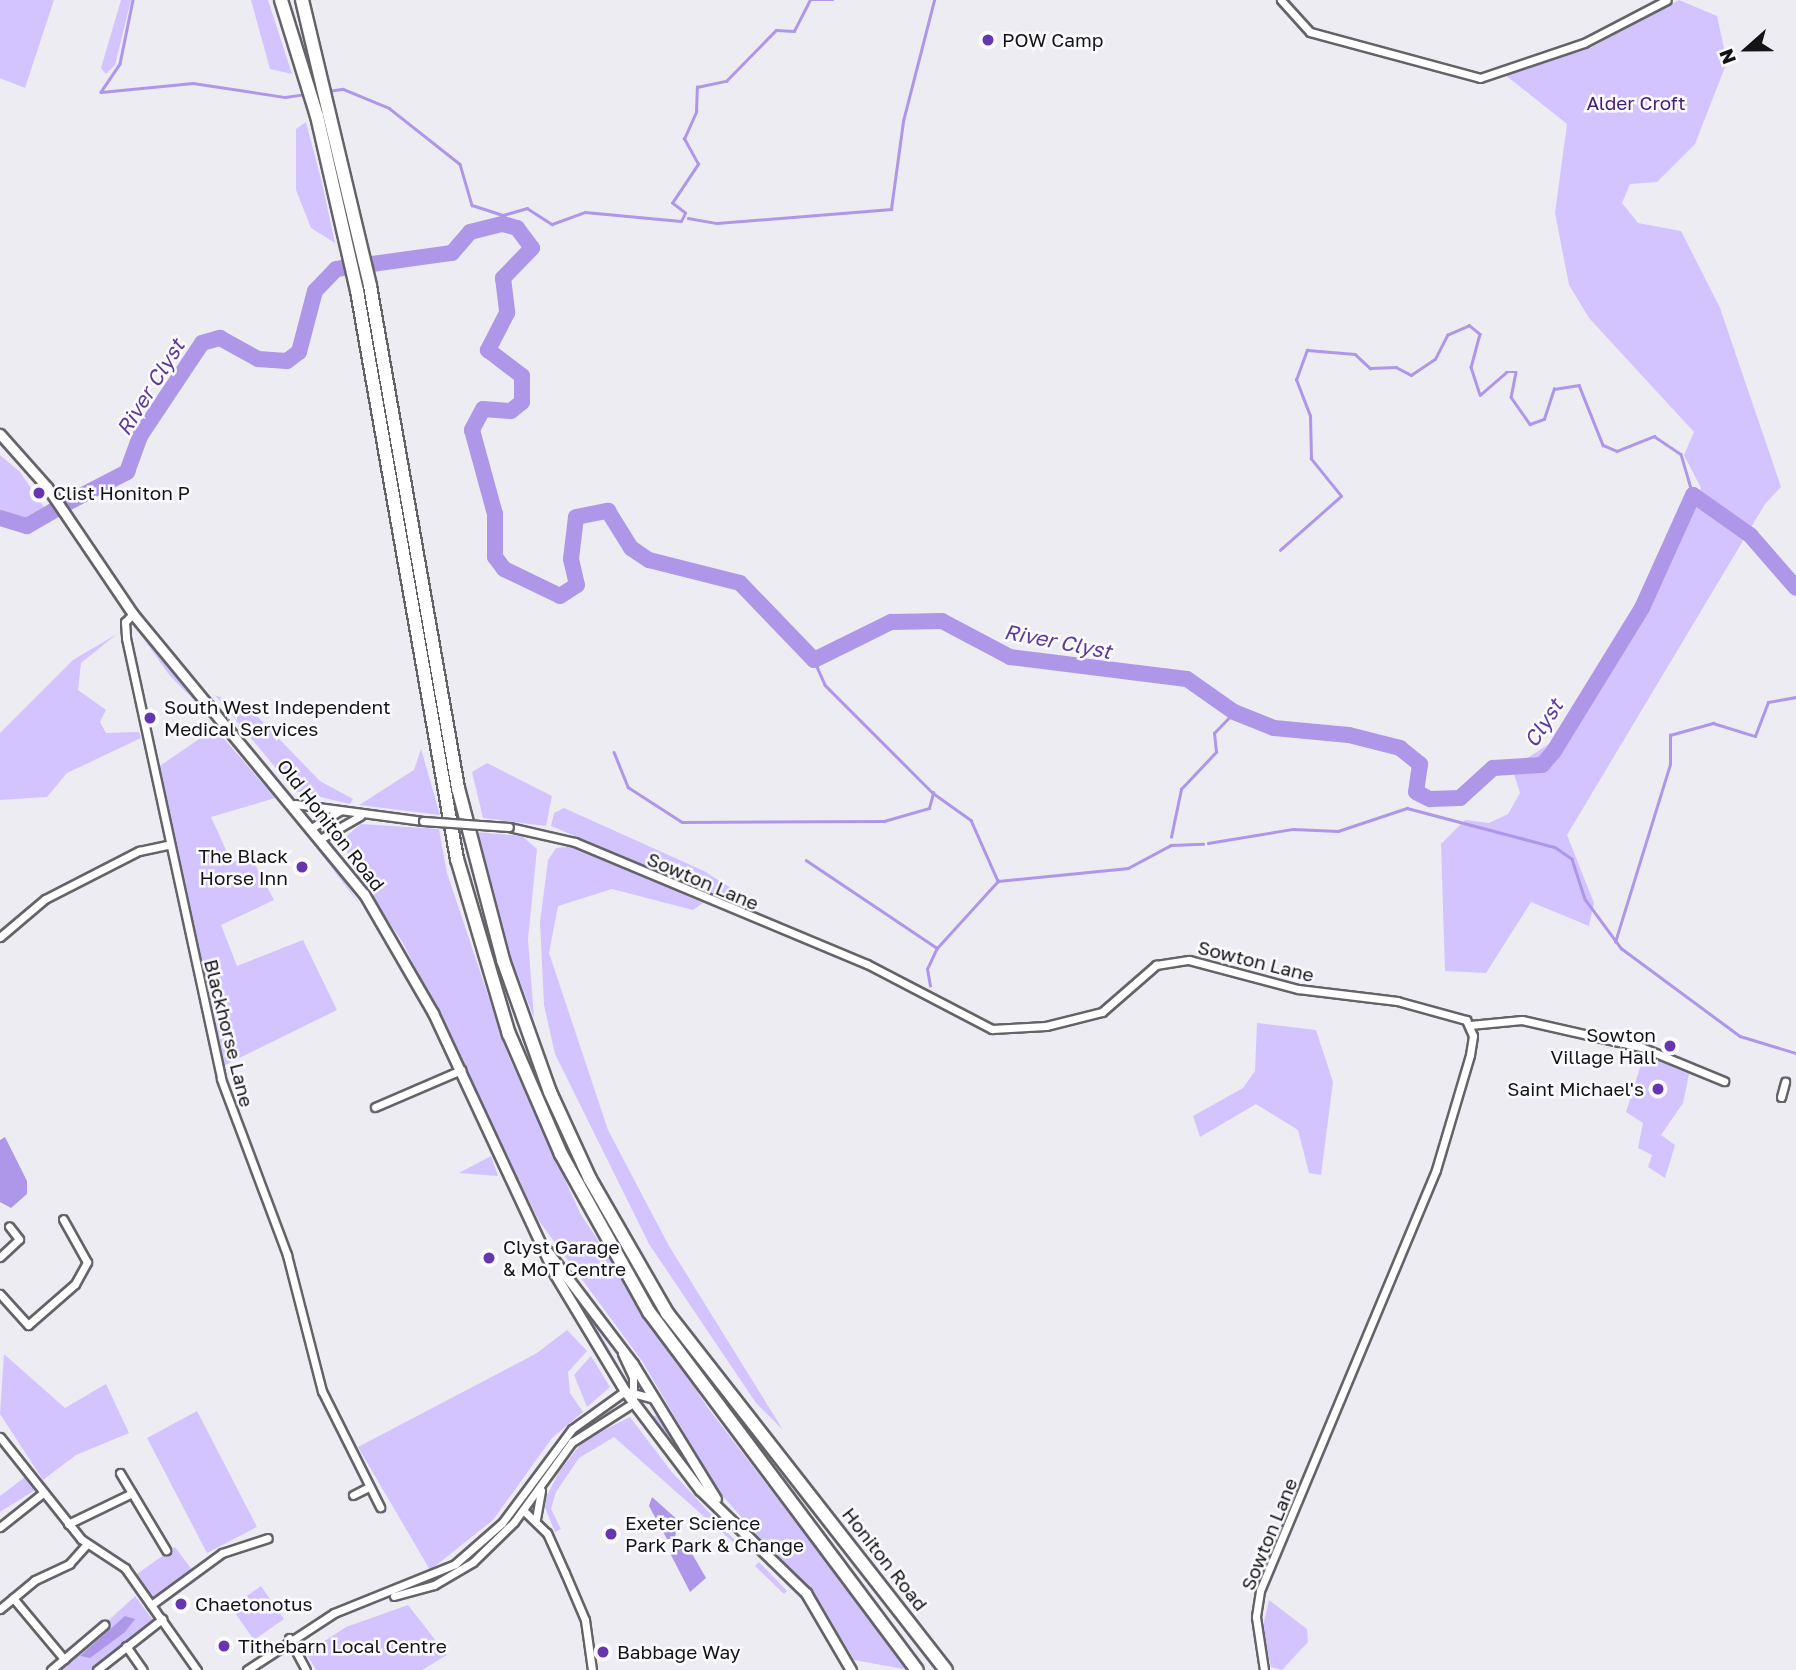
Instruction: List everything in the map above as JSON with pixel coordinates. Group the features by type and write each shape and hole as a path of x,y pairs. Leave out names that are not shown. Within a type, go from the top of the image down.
{"highway":[{"path":"276,0 323,114"},
{"path":"281,0 304,71"},
{"path":"299,0 318,70 323,114"},
{"name":"Honiton Road","path":"323,114 361,242 370,286 451,755 520,1013 576,1153 640,1271 792,1474 946,1670"},
{"name":"Honiton Road","path":"323,114 435,755 472,917 509,1034 561,1154 615,1258 700,1386 917,1670"}],"street":[{"path":"1281,0 1310,32 1480,78 1584,44 1667,0"},
{"name":"Old Honiton Road","path":"0,434 47,487 132,614 322,838 388,934 461,1070 543,1248 633,1404 720,1507 806,1593 851,1670"},
{"name":"Blackhorse Lane","path":"132,614 125,622 126,638 168,845 221,1080 287,1255 313,1366 380,1507"},
{"name":"Sowton Lane","path":"295,804 422,821 509,827 575,842 867,964 992,1029 1046,1026 1102,1012 1156,965 1189,960 1314,993 1397,1001 1470,1025 1469,1055 1436,1170 1260,1591 1256,1617 1264,1670"},
{"path":"313,827 340,811"},
{"path":"322,838 364,814"},
{"path":"0,937 45,899 139,851 168,845"},
{"path":"1470,1025 1522,1020 1641,1047 1724,1081"},
{"path":"375,1107 461,1070"},
{"path":"1781,1097 1785,1082"},
{"path":"0,1294 28,1325 75,1284 87,1262 63,1219"},
{"path":"0,1257 19,1238 9,1226"},
{"name":"Old Honiton Road","path":"543,1248 565,1268 661,1406 720,1507"},
{"name":"Old Honiton Road","path":"618,1346 636,1391 661,1406"},
{"path":"381,1596 425,1588 460,1571 523,1510 558,1459 584,1433 633,1404 636,1391 625,1391 564,1437 502,1523"},
{"path":"0,1437 68,1524 87,1544 121,1564 197,1670"},
{"path":"536,1519 538,1495 558,1459"},
{"path":"120,1473 166,1550"},
{"path":"353,1495 369,1487"},
{"path":"0,1527 44,1492"},
{"path":"68,1524 132,1493"},
{"path":"521,1497 523,1510 536,1519 585,1620 592,1670"},
{"path":"247,1670 289,1638 455,1564 502,1523 523,1510"},
{"path":"151,1605 222,1553 268,1538"},
{"path":"0,1609 13,1598 69,1564 87,1544"},
{"path":"13,1598 64,1659"},
{"path":"97,1670 162,1619"},
{"path":"51,1670 104,1625"},
{"path":"289,1638 306,1670"},
{"path":"126,1646 143,1670"}],"green space":[{"path":"0,0 54,0 25,88 0,78"},
{"path":"121,0 131,0 115,65 106,74 101,68"},
{"path":"251,0 268,0 292,74 270,69"},
{"name":"Alder Croft","path":"1679,0 1717,16 1727,62 1695,144 1657,182 1630,184 1622,203 1638,223 1681,231 1720,308 1781,487 1765,504 1567,835 1594,903 1589,926 1531,902 1486,973 1445,971 1441,844 1465,820 1489,823 1508,814 1520,793 1512,768 1552,742 1681,535 1701,488 1684,455 1694,432 1589,318 1569,285 1555,213 1567,124 1504,74 1588,49"},
{"path":"306,122 335,243 311,228 296,190 296,129"},
{"path":"0,455 20,472 46,510 29,520 9,520 0,511"},
{"path":"138,631 204,709 204,710 170,676"},
{"path":"117,634 81,663 78,690 106,710 100,722 106,733 139,732 141,738 67,773 47,797 0,800 0,733 73,660"},
{"path":"215,695 251,710 320,781 353,799 350,804 295,791"},
{"path":"215,728 275,798 211,817 232,863 249,853 274,900 221,925 237,966 303,940 337,1010 221,1067 157,768"},
{"path":"421,749 440,815 359,805 414,770"},
{"path":"487,763 552,796 546,826 483,818 472,772"},
{"path":"564,808 704,871 737,892 748,909 551,826 554,813"},
{"path":"295,815 325,852 360,905 293,817"},
{"path":"361,824 439,829 447,873 508,1055 580,1213 708,1408 909,1670 854,1660 824,1609 719,1492 642,1361 539,1221 403,943 387,919 428,995 346,850 344,838"},
{"path":"475,832 522,836 537,849 528,939 534,1018 502,935"},
{"path":"573,846 703,903 693,910 612,889 558,906 549,953 608,1130 669,1246 783,1430 756,1403 649,1244 555,1054 544,1005 540,922 548,860 556,848"},
{"path":"1257,1023 1316,1030 1333,1082 1321,1175 1309,1173 1298,1130 1256,1104 1200,1137 1193,1116 1243,1088 1255,1071"},
{"path":"1644,1055 1689,1074 1683,1103 1661,1135 1675,1145 1665,1178 1648,1167 1652,1155 1638,1148 1643,1123 1626,1112"},
{"path":"491,1156 498,1176 459,1173 472,1166"},
{"path":"563,1281 570,1282 628,1382 624,1379"},
{"path":"567,1330 587,1351 568,1372 570,1393 583,1412 552,1438 493,1520 430,1570 358,1447 537,1353"},
{"path":"4,1354 65,1408 106,1384 129,1433 76,1455 43,1480 0,1414"},
{"path":"591,1356 610,1387 587,1407 574,1375"},
{"path":"197,1411 257,1527 207,1553 147,1438"},
{"path":"648,1415 663,1417 689,1469"},
{"path":"630,1417 671,1471 751,1558 614,1437 579,1458 556,1492 551,1509 561,1529 555,1532 543,1503 559,1472 584,1440"},
{"path":"25,1477 35,1490 0,1512 0,1496"},
{"path":"175,1547 192,1570 154,1599 137,1574"},
{"path":"759,1562 787,1591 784,1594 755,1566"},
{"path":"261,1586 284,1619 254,1640 231,1607"},
{"path":"135,1596 153,1620 93,1670 55,1670"},
{"path":"1269,1600 1307,1629 1308,1642 1282,1670 1271,1667 1262,1630"},
{"path":"408,1605 447,1655 422,1670 316,1670 306,1653 346,1627"}],"shaded area":[{"path":"5,1137 27,1181 27,1194 11,1208 0,1202 0,1140"},
{"path":"652,1497 680,1522 674,1539 667,1539 649,1506"},
{"path":"686,1543 706,1578 690,1592 670,1553 676,1544"},
{"path":"125,1616 135,1619 125,1632 90,1658 80,1656"}],"waterway":[{"path":"133,0 120,64 101,92 193,83 285,97 307,94"},
{"path":"503,215 527,208 552,224 585,212 681,221 685,213 672,203 698,164 684,139 696,112 697,87 726,81 776,30 794,31 810,0 833,0"},
{"path":"688,218 717,223 891,209 903,121 934,0"},
{"path":"328,91 343,89 389,108 460,164 472,205 502,215 503,224"},
{"name":"River Clyst","path":"67,503 127,472 140,436 202,343 220,338 258,359 287,361 299,352 315,291 336,269 452,253 470,232 503,224 517,228 532,248 503,278 507,313 488,350 522,376 522,402 511,411 483,409 472,430 495,514 495,557 504,569 560,596 577,585 571,559 576,517 608,511 631,548 649,560 740,583 814,660 891,622 942,621 1010,657 1187,679 1234,712 1274,728 1349,735 1400,748 1420,764 1416,792 1430,799 1460,798 1493,768 1542,765 1554,751 1642,608 1693,495 1750,535 1796,588"},
{"path":"1280,550 1341,496 1311,459 1310,416 1296,380 1307,350 1355,354 1370,368 1396,367 1411,375 1435,359 1447,335 1469,325 1480,334 1471,367 1480,395 1506,372 1516,372 1511,397 1530,424 1544,419 1554,389 1579,385 1603,445 1617,451 1654,436 1681,454 1693,495"},
{"name":"River Clyst","path":"0,518 27,526 55,510"},
{"path":"814,660 825,685 933,793 971,820 998,881 1128,868 1171,845 1203,844"},
{"path":"1615,942 1670,764 1670,735 1713,723 1755,736 1768,702 1796,697"},
{"path":"1171,837 1181,789 1216,752 1214,733 1234,712"},
{"path":"614,752 628,787 682,822 884,821 929,808 933,793"},
{"path":"1208,843 1293,829 1338,831 1407,808 1555,847 1572,859 1585,899 1621,948 1740,1036 1796,1053"},
{"path":"806,860 937,948"},
{"path":"930,986 927,969 937,948 998,881"}],"place":[{"name":"POW Camp","path":"988,40"},
{"name":"Clist Honiton P","path":"39,493"},
{"name":"South West Independent Medical Services","path":"150,718"},
{"name":"The Black Horse Inn","path":"302,867"},
{"name":"Sowton Village Hall","path":"1670,1046"},
{"name":"Saint Michael's","path":"1658,1089"},
{"name":"Clyst Garage & MoT Centre","path":"489,1258"},
{"name":"Exeter Science Park Park & Change","path":"611,1534"},
{"name":"Chaetonotus","path":"181,1604"},
{"name":"Tithebarn Local Centre","path":"224,1646"},
{"name":"Babbage Way","path":"603,1652"}],"water label":[{"name":"Clyst","path":"1543,723"}]}
